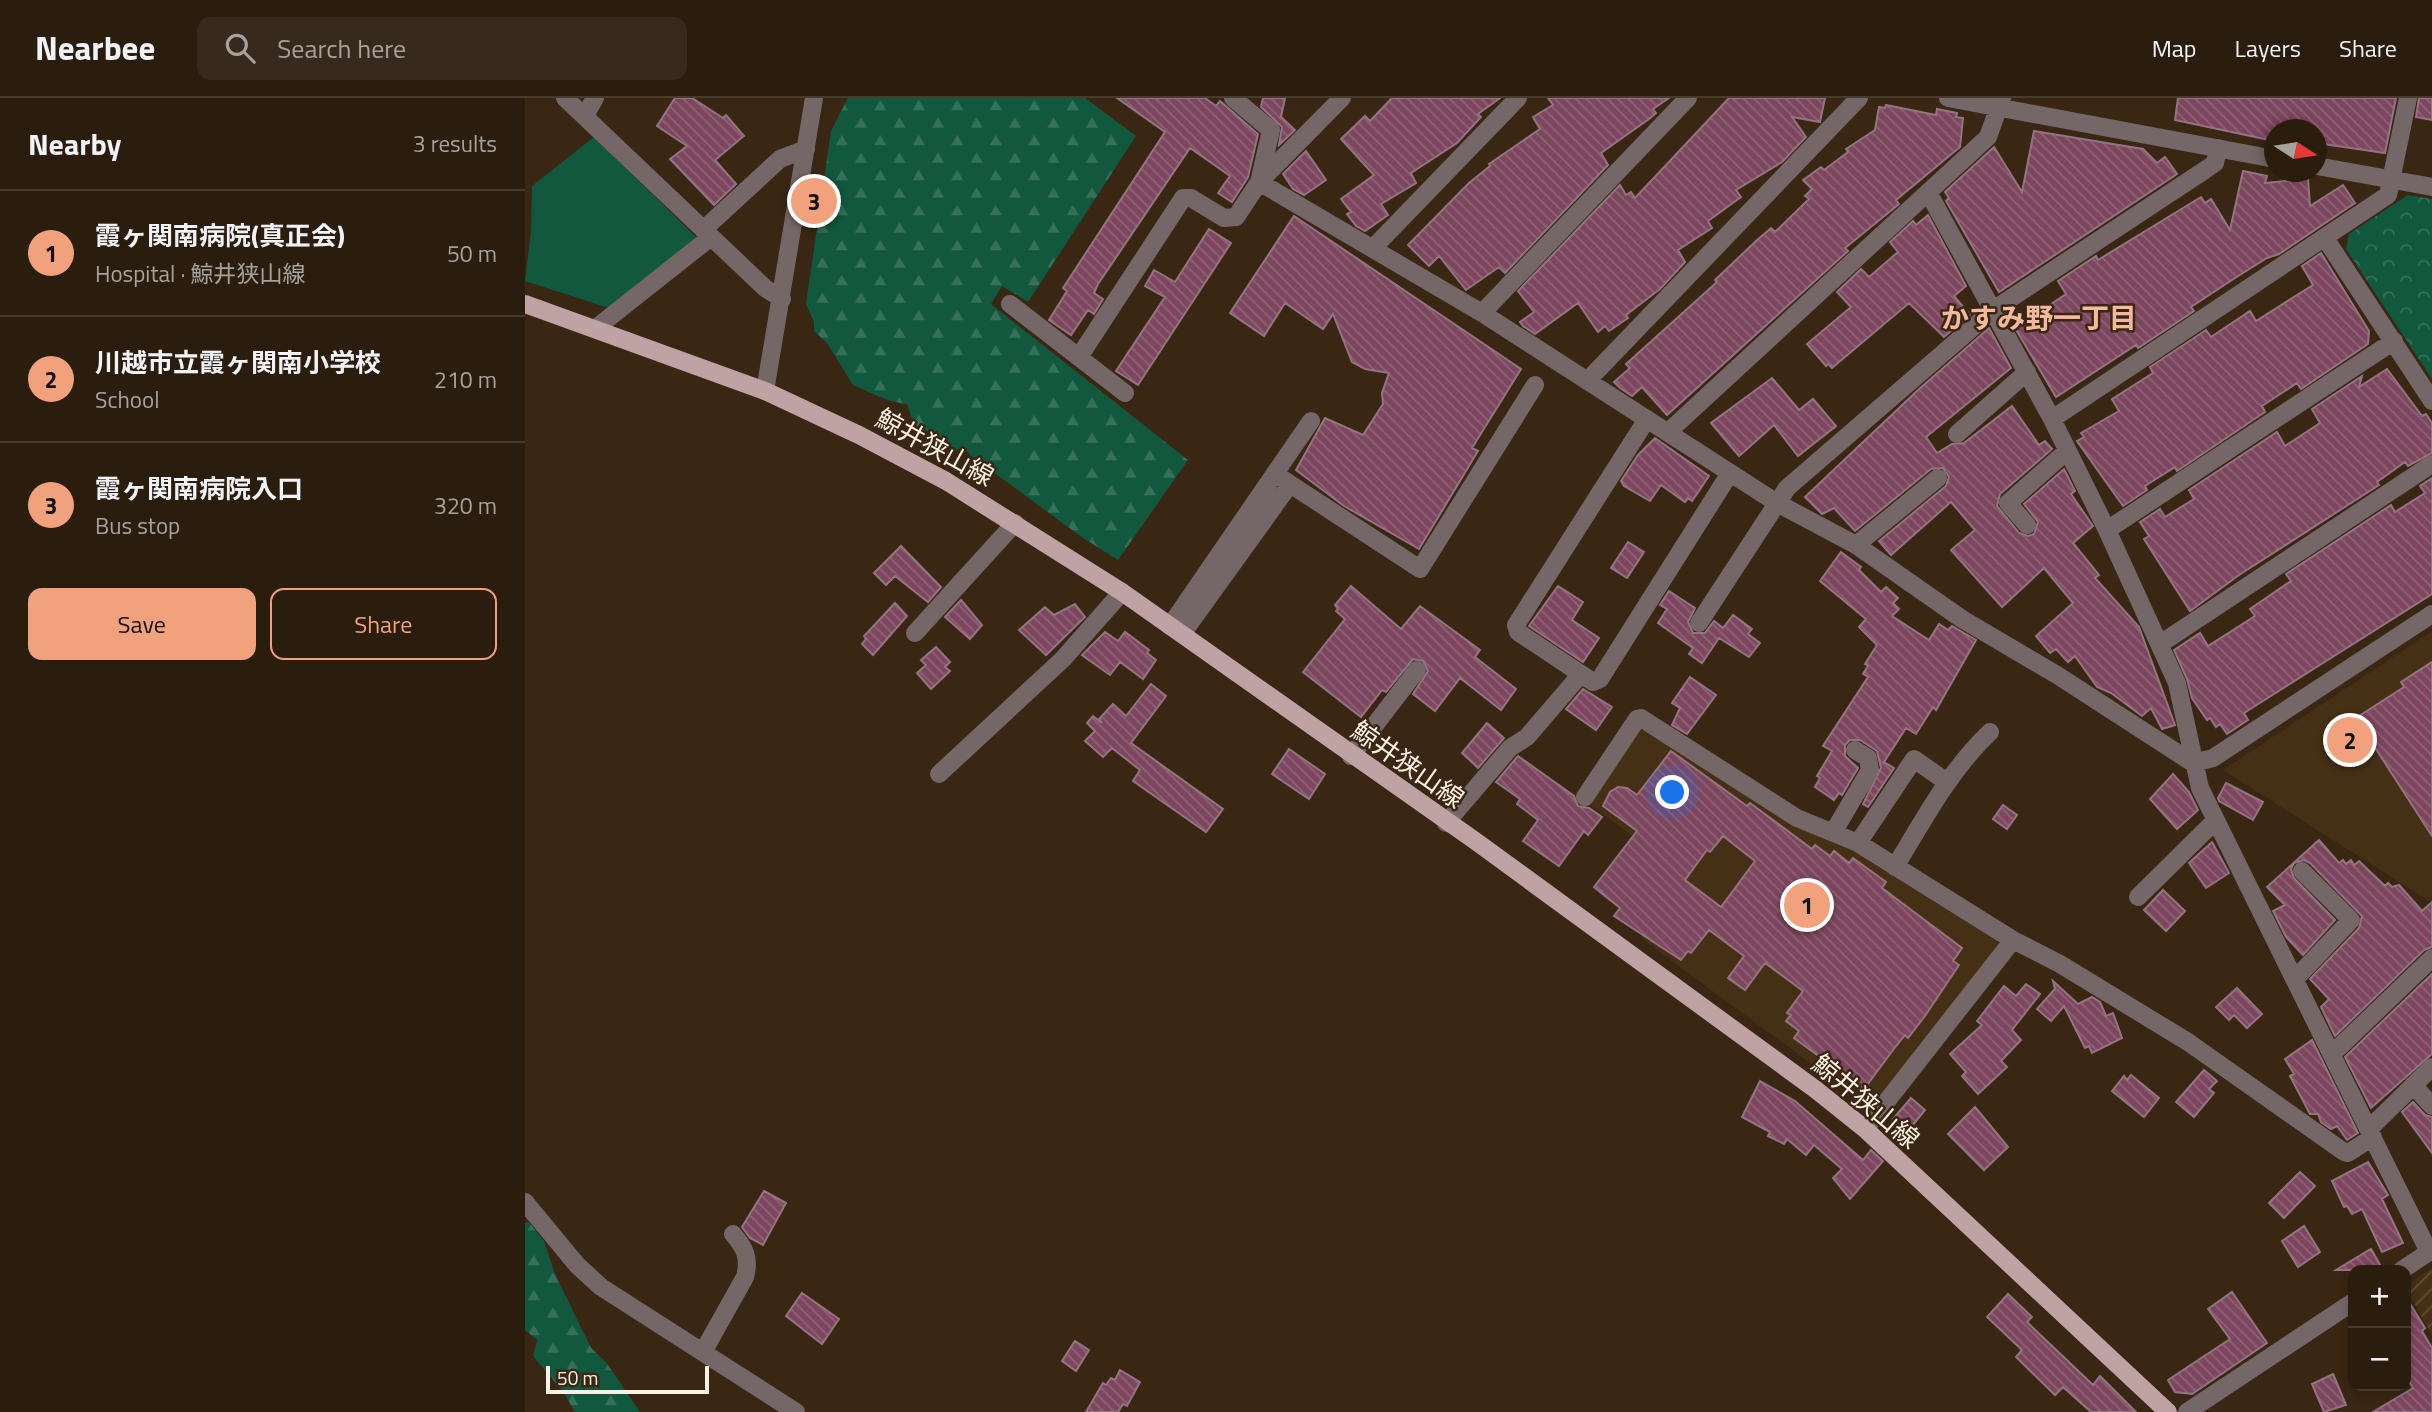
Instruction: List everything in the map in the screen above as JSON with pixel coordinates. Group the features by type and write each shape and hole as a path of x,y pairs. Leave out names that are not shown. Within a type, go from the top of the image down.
{"main road":[{"name":"鯨井狭山線","path":"525,304 765,391 859,435 947,481 1122,592 1446,823 1865,1129 2168,1412"}],"street":[{"path":"565,98 765,288 782,299"},
{"path":"585,116 595,98"},
{"path":"765,391 814,98"},
{"path":"1233,98 1271,130 1259,182"},
{"path":"1079,357 1182,198 1191,198 1224,219 1235,217 1259,182 1342,98"},
{"path":"1374,247 1518,98"},
{"path":"1482,313 1688,98"},
{"path":"1588,380 1859,98"},
{"path":"1948,98 2002,103 2264,157"},
{"path":"2052,419 2388,195 2408,98"},
{"path":"1668,432 1988,137 2002,103"},
{"path":"1699,623 1787,488 1993,310 2205,170 2214,163 2218,148"},
{"path":"596,328 707,233 780,159 806,149"},
{"path":"2327,168 2432,187"},
{"path":"1259,182 1374,247 1482,313 1777,503 1856,545 1962,619 2057,675 2193,763 2213,758 2432,614"},
{"path":"1928,192 2052,419 2161,644 2185,709 2193,763 2215,821 2431,1251 2410,1265"},
{"path":"2325,238 2432,401"},
{"path":"1010,304 1125,393"},
{"path":"2107,530 2394,341"},
{"path":"1957,434 2027,372"},
{"path":"1275,473 1420,569 1535,385"},
{"path":"1647,419 1516,625 1518,632 1593,682 1600,679 1730,473"},
{"path":"1176,630 1311,421"},
{"path":"2027,525 2008,503 2067,451"},
{"path":"2161,644 2432,464"},
{"path":"1856,545 1938,478"},
{"path":"1176,630 1290,484"},
{"path":"915,633 1015,523"},
{"path":"939,774 1063,659 1122,592"},
{"path":"1351,756 1417,670"},
{"path":"1446,823 1510,748 1527,737 1581,674"},
{"path":"1585,797 1637,719 1641,718 1797,818 1858,843 2013,940 2060,964 2188,1042 2344,1152 2348,1153 2371,1133 2432,1067"},
{"path":"1895,867 1947,782 1967,754 1990,732"},
{"path":"1834,831 1870,770 1868,758 1856,750"},
{"path":"1858,843 1914,759 1947,782"},
{"path":"2138,897 2215,821"},
{"path":"2296,978 2351,920 2302,871"},
{"path":"1865,1129 2013,940"},
{"path":"2332,1054 2432,958"},
{"path":"2413,1085 2432,1105"},
{"path":"525,1202 577,1265 601,1287 796,1412"},
{"path":"703,1352 745,1276 748,1264 744,1248 733,1234"},
{"path":"2187,1412 2348,1305"}],"shaded area":[{"path":"2432,631 2432,903 2223,770"},
{"path":"1646,726 1997,935 1998,945 1877,1101 1864,1103 1641,938 1687,876 1588,803 1636,729"},
{"path":"2432,1268 2432,1335 2411,1298 2411,1283"}],"green space":[{"path":"848,98 1085,98 1136,136 1028,302 1002,286 991,304 1188,460 1118,560 1083,538 970,455 965,447 953,451 914,425 907,404 853,385 827,343 814,331 814,322 806,304 831,131"},
{"path":"594,137 697,238 609,308 525,281 531,231 532,186"},
{"path":"2408,195 2432,199 2432,379 2346,249 2349,234"},
{"path":"529,1222 544,1241 555,1274 591,1348 606,1362 640,1412 575,1412 564,1393 533,1356 537,1340 525,1330 525,1223"}],"building":[{"path":"675,98 692,98 723,118 726,115 744,136 715,160 736,184 714,205 670,159 687,146 657,126"},
{"path":"1117,98 1205,98 1216,106 1220,101 1258,134 1248,177 1232,202 1218,193 1230,176 1190,148 1098,284 1094,293 1103,299 1094,314 1088,310 1071,335 1049,320 1067,291 1063,288 1165,132"},
{"path":"1263,98 1285,98 1281,117 1295,130 1279,145 1282,127 1261,107"},
{"path":"1392,98 1500,98 1478,114 1481,117 1457,143 1411,173 1416,183 1381,204 1388,215 1365,231 1356,226 1347,214 1351,212 1341,199 1374,175 1341,139 1365,116 1370,121"},
{"path":"1548,98 1669,98 1653,109 1656,113 1649,119 1601,153 1608,165 1505,273 1499,267 1466,290 1439,256 1429,266 1408,245 1469,183 1490,166 1489,164 1540,129 1533,117 1553,105"},
{"path":"1729,98 1825,98 1820,122 1792,117 1806,137 1782,162 1736,190 1741,197 1708,221 1712,228 1678,250 1685,262 1660,289 1626,315 1628,318 1609,331 1605,326 1598,332 1578,303 1535,334 1523,326 1520,322 1534,312 1518,291 1620,185 1626,195 1631,192 1635,198"},
{"path":"2178,98 2396,98 2385,153 2327,145 2327,119 2264,119 2264,139 2175,120"},
{"path":"2419,98 2432,98 2432,120 2416,117"},
{"path":"1886,105 1936,115 1937,109 1957,113 1956,117 1963,118 1960,147 1896,200 1899,204 1845,248 1848,251 1667,415 1642,387 1632,396 1620,388 1614,382 1630,368 1626,364 1717,282 1715,280 1756,241 1771,228 1775,232 1809,199 1805,196 1812,189 1803,180 1821,167 1824,170 1848,152 1846,149 1875,130 1879,107 1885,108"},
{"path":"2034,131 2143,149 2157,163 2165,157 2177,174 1999,292 1946,201 1949,198 1945,192 1994,147 2022,192"},
{"path":"1306,151 1326,180 1304,195 1293,189 1283,174"},
{"path":"2243,171 2264,175 2265,183 2308,182 2310,206 2343,185 2355,203 2279,254 2267,258 2191,307 2194,311 2138,348 2136,345 2056,397 2015,328 2066,294 2058,281 2096,256 2098,260 2201,197 2205,203 2211,199 2230,230"},
{"path":"1928,215 1966,286 1954,296 1970,315 1944,337 1909,303 1832,368 1828,364 1826,366 1807,344 1851,307 1837,292 1861,269 1869,277 1898,252 1890,242 1913,221 1916,225"},
{"path":"1294,216 1521,369 1472,448 1478,451 1419,549 1344,506 1296,470 1325,418 1363,435 1383,404 1382,393 1389,373 1365,369 1352,362 1333,314 1323,329 1285,303 1264,336 1230,313"},
{"path":"1209,229 1231,243 1138,385 1116,371 1165,297 1145,286 1154,270 1175,282"},
{"path":"2321,253 2369,331 2368,344 2301,389 2297,383 2262,406 2265,412 2177,471 2175,467 2145,486 2147,490 2123,506 2077,441 2084,437 2081,433 2119,411 2112,399 2153,373 2150,367 2206,330 2211,337 2250,311 2256,321 2313,285 2302,266"},
{"path":"1989,328 2011,368 1926,437 1937,453 1952,444 1964,443 2012,406 2039,445 2045,441 2052,449 2000,494 1997,506 2019,533 2028,536 2034,534 2038,522 2024,504 2064,469 2075,491 2071,494 2093,526 2073,543 2099,575 2095,578 2139,627 2175,725 2162,729 2151,708 2142,716 2111,693 2097,687 2075,656 2068,662 2056,649 2050,653 2036,636 2073,603 2044,568 2002,607 1951,550 1975,530 1951,502 1891,555 1879,541 1946,486 1949,477 1943,468 1931,469 1855,531 1834,508 1822,514 1805,497 1918,390"},
{"path":"2387,369 2422,416 2426,414 2432,423 2432,453 2408,466 2405,462 2377,482 2379,485 2239,575 2190,611 2144,539 2149,536 2140,522 2160,509 2165,517 2194,499 2189,490 2277,432 2285,446 2320,423 2312,409 2362,376 2359,387"},
{"path":"1772,378 1799,410 1813,399 1836,426 1798,456 1774,425 1739,456 1711,423"},
{"path":"1655,438 1709,476 1692,501 1688,498 1685,502 1661,485 1650,501 1624,486 1621,481 1638,455"},
{"path":"2432,478 2432,594 2244,713 2248,720 2227,734 2220,724 2216,727 2210,718 2207,720 2192,698 2174,650 2200,633 2208,646 2255,616 2250,609 2291,581 2286,574 2391,505 2395,512 2425,493 2420,486"},
{"path":"1628,542 1644,552 1627,578 1611,568"},
{"path":"901,546 941,587 928,602 895,576 886,585 874,573"},
{"path":"1841,552 1861,567 1859,570 1881,592 1886,587 1898,598 1893,603 1899,609 1892,616 1929,640 1939,624 1948,630 1952,626 1976,640 1936,710 1933,707 1916,734 1906,728 1884,762 1894,768 1868,807 1863,804 1881,768 1877,751 1860,740 1850,740 1845,745 1845,756 1858,768 1842,795 1839,793 1834,800 1815,787 1820,778 1817,776 1832,751 1823,746 1868,677 1863,674 1868,666 1865,664 1877,645 1859,627 1866,619 1820,581"},
{"path":"1351,586 1401,629 1420,606 1480,650 1475,657 1516,689 1501,710 1460,678 1435,711 1413,694 1428,671 1423,661 1413,659 1386,692 1382,690 1361,717 1303,672 1345,619 1336,611 1338,609 1335,605"},
{"path":"1558,586 1583,602 1572,620 1599,638 1583,662 1529,626"},
{"path":"1669,591 1695,608 1688,622 1693,633 1705,633 1714,621 1723,628 1733,615 1752,629 1748,634 1760,643 1749,657 1719,638 1702,663 1689,654 1693,648 1658,623 1667,609 1660,605"},
{"path":"961,600 982,625 970,639 945,617"},
{"path":"895,603 907,616 873,655 862,644 866,639 864,636"},
{"path":"1075,604 1085,617 1046,655 1019,630 1045,607 1054,615"},
{"path":"1105,632 1118,641 1125,632 1149,650 1147,653 1156,660 1143,679 1120,662 1110,675 1082,655"},
{"path":"936,647 950,662 945,667 950,671 931,689 917,673 926,665 921,660"},
{"path":"2432,662 2432,836 2356,718 2404,687 2401,682"},
{"path":"1690,677 1716,695 1687,734 1672,725 1680,708 1672,703"},
{"path":"1151,684 1166,696 1131,743 1223,809 1206,832 1133,781 1140,770 1112,748 1103,757 1085,741 1095,731 1087,723 1093,716 1102,723 1099,719 1113,704 1126,716"},
{"path":"1583,689 1612,707 1596,730 1566,709"},
{"path":"1487,723 1504,738 1478,768 1462,753"},
{"path":"1289,749 1325,774 1309,799 1272,774"},
{"path":"1671,751 1747,806 1750,803 1812,849 1815,845 1830,856 1834,851 1849,863 1853,858 1886,882 1882,888 1962,948 1953,961 1959,965 1925,1016 1908,1038 1905,1035 1864,1089 1794,1038 1799,1031 1786,1021 1791,1015 1787,1013 1803,991 1765,963 1745,990 1728,978 1744,956 1709,930 1691,953 1688,951 1681,960 1614,916 1620,908 1594,887 1637,831 1603,806 1610,792 1618,787 1627,788 1637,795","holes":["1723,836 1755,861 1721,907 1685,880 1707,850 1710,852"]},
{"path":"1518,756 1574,796 1578,806 1589,808 1602,817 1588,835 1584,831 1559,866 1523,841 1538,820 1517,804 1520,799 1496,782"},
{"path":"2173,774 2189,792 2198,810 2177,829 2150,799"},
{"path":"2226,783 2263,802 2253,820 2219,801"},
{"path":"2003,805 2017,815 2007,829 1993,819"},
{"path":"2319,840 2339,863 2343,860 2346,864 2351,860 2354,865 2359,861 2385,886 2388,883 2392,887 2399,885 2422,911 2432,902 2432,947 2424,950 2335,1036 2321,1007 2329,999 2310,979 2359,928 2362,916 2310,863 2304,860 2294,863 2291,869 2294,878 2335,920 2303,955 2286,937 2273,911 2285,905 2267,887"},
{"path":"2212,842 2229,873 2206,888 2189,863"},
{"path":"2163,890 2185,911 2166,931 2144,910"},
{"path":"2432,974 2432,1054 2371,1108 2345,1057"},
{"path":"2053,981 2078,1004 2092,997 2100,1002 2106,1016 2113,1013 2122,1038 2092,1053 2089,1046 2085,1048 2064,1006 2051,1021 2037,1009 2055,989"},
{"path":"2026,984 2040,994 2012,1030 2021,1040 2001,1061 2007,1067 1978,1094 1962,1076 1966,1072 1950,1054 1982,1025 1977,1021 2004,986 2016,996"},
{"path":"2237,988 2262,1014 2247,1028 2234,1015 2229,1020 2216,1007"},
{"path":"2312,1040 2358,1133 2347,1140 2337,1126 2331,1129 2321,1122 2318,1114 2310,1114 2290,1076 2294,1074 2285,1059"},
{"path":"2204,1070 2217,1081 2209,1089 2214,1093 2194,1117 2176,1102"},
{"path":"2131,1075 2159,1098 2144,1117 2112,1091 2124,1076 2127,1080"},
{"path":"1760,1081 1795,1101 1863,1160 1871,1150 1883,1161 1850,1199 1833,1178 1842,1169 1814,1145 1806,1155 1787,1139 1784,1144 1768,1136 1770,1132 1742,1117"},
{"path":"1911,1098 1925,1110 1907,1132 1893,1119"},
{"path":"2413,1102 2425,1115 2432,1117 2432,1153 2402,1112"},
{"path":"1975,1107 2008,1147 1984,1170 1948,1134"},
{"path":"2368,1162 2388,1195 2382,1199 2403,1243 2382,1252 2362,1209 2352,1214 2347,1206 2344,1207 2332,1181"},
{"path":"2300,1172 2315,1186 2284,1218 2269,1203"},
{"path":"764,1191 786,1203 763,1245 750,1238 742,1227"},
{"path":"2304,1226 2320,1252 2298,1267 2282,1241"},
{"path":"2371,1249 2380,1265 2348,1265 2348,1270 2336,1270"},
{"path":"2232,1292 2267,1343 2192,1394 2175,1392 2168,1380 2230,1339 2208,1309"},
{"path":"802,1293 839,1319 822,1344 786,1316"},
{"path":"2008,1294 2032,1317 2027,1322 2093,1385 2100,1376 2136,1412 2091,1412 2063,1387 2055,1395 2016,1357 2022,1350 1987,1317"},
{"path":"2411,1305 2425,1328 2422,1331 2432,1348 2432,1412 2373,1412 2413,1388"},
{"path":"1075,1341 1089,1350 1076,1371 1062,1361"},
{"path":"1120,1370 1140,1382 1127,1406 1123,1404 1118,1412 1086,1412 1103,1383 1106,1385 1111,1378 1115,1380"},
{"path":"2333,1374 2346,1405 2324,1412 2312,1384"}],"place":[{"name":"霞ヶ関南病院入口","path":"814,201"},
{"name":"川越市立霞ヶ関南小学校","path":"2350,740"},
{"name":"霞ヶ関南病院(真正会)","path":"1807,905"}],"district":[{"name":"かすみ野一丁目","path":"2039,317"}]}
